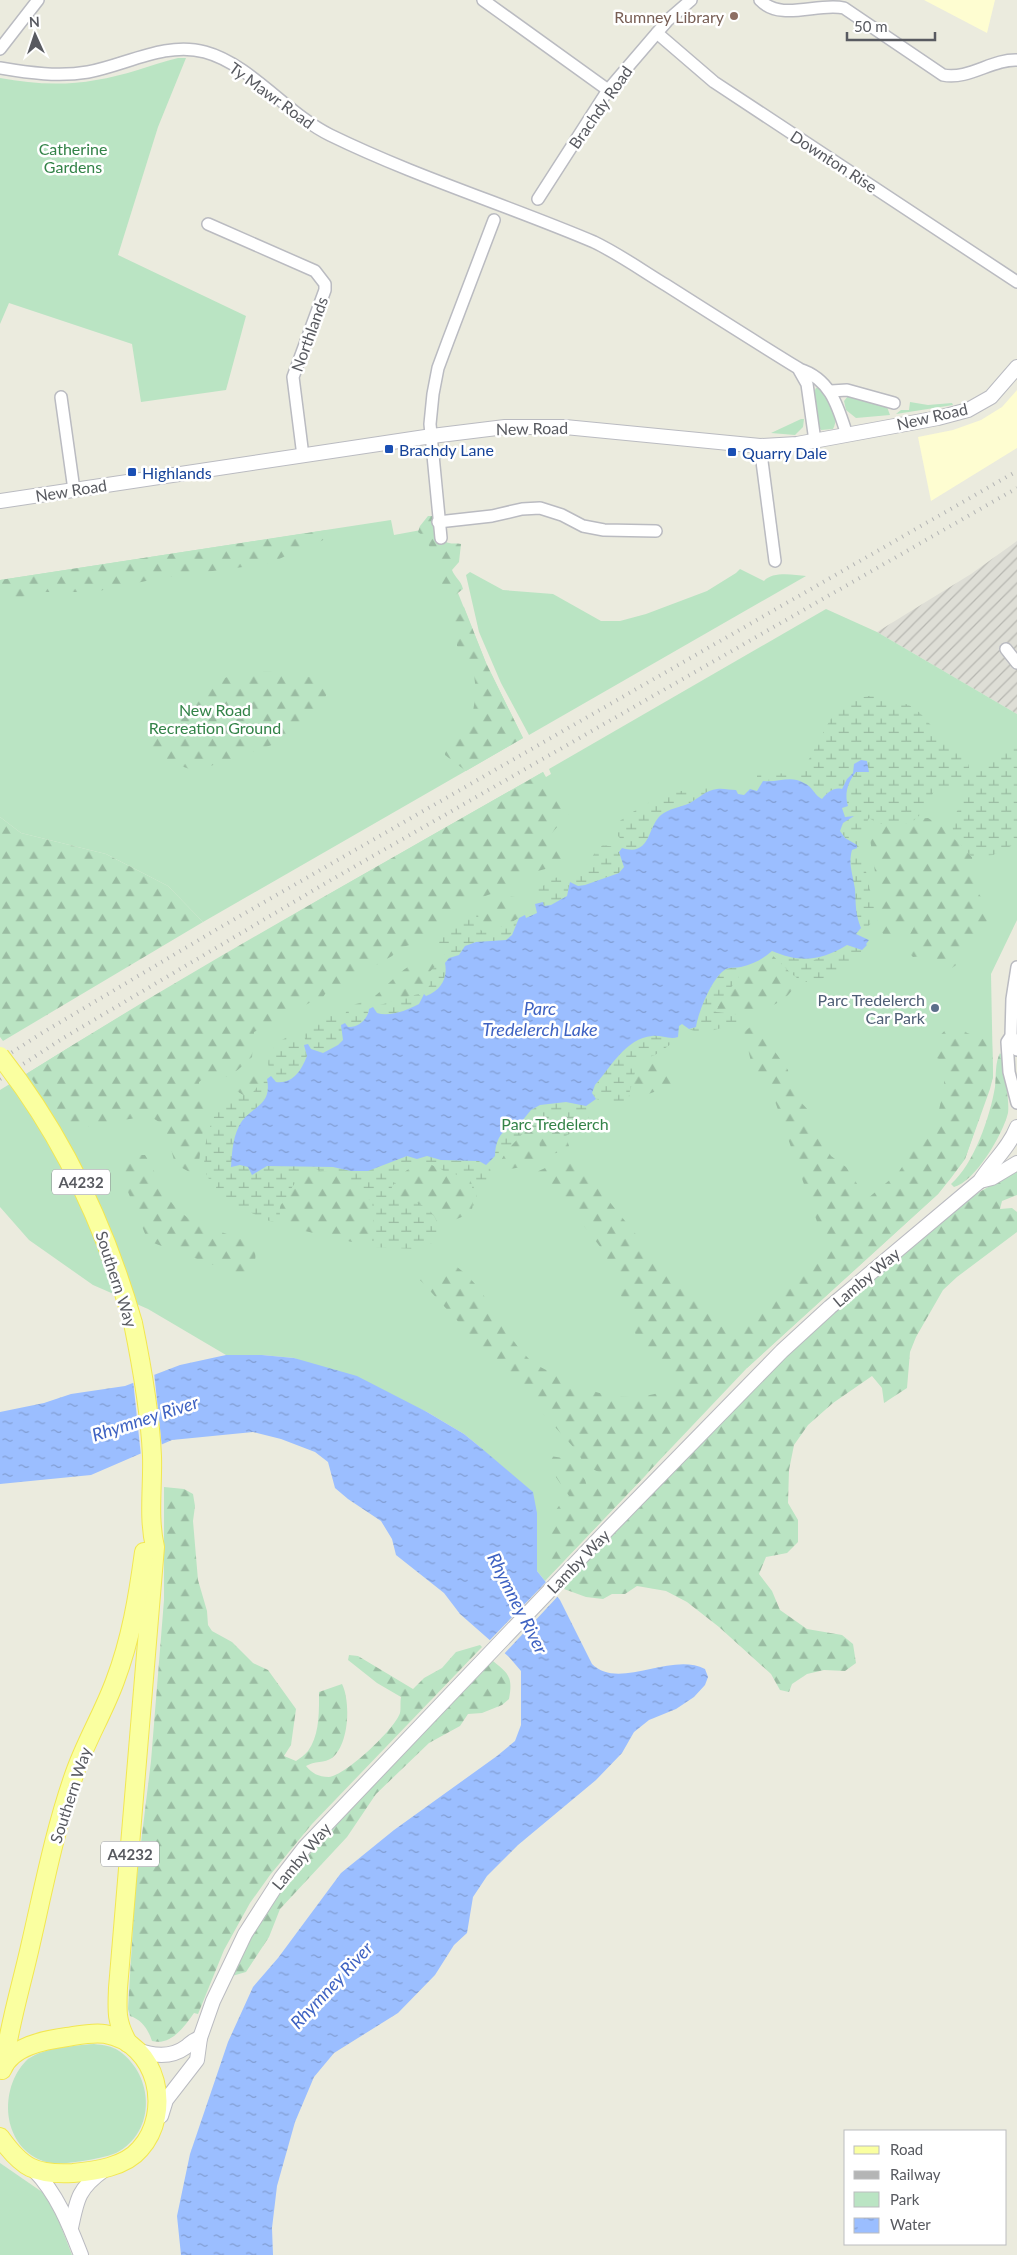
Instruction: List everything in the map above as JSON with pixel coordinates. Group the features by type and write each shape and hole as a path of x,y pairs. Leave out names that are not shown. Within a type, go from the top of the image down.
{"main road":[{"name":"Southern Way","path":"0,1056 36,1104 70,1160 100,1224 117,1270 133,1323 147,1399 153,1475 151,1529 155,1548 117,2011 120,2030 152,2072 157,2086 159,2100 149,2135"},
{"name":"Southern Way","path":"2,2071 7,2036 20,1991 63,1808 84,1749 115,1682 128,1641 136,1610 145,1545 151,1529"},
{"path":"2,2071 13,2056 32,2044 51,2039 105,2034 131,2046"},
{"path":"0,2137 27,2165 49,2174 88,2172 129,2158 140,2150 149,2135"}],"street":[{"path":"0,50 38,0"},
{"path":"483,0 608,90"},
{"name":"Brachdy Road","path":"538,199 608,90 657,33 691,0"},
{"path":"760,0 766,6 777,10 844,8 944,75 956,77 1017,60"},
{"name":"Downton Rise","path":"657,33 714,82 1017,282"},
{"name":"Ty Mawr Road","path":"0,68 46,74 79,73 177,49 205,52 237,68 297,116 333,137 437,182 532,218 608,250 798,368"},
{"path":"441,538 438,522 431,409 438,368 494,220"},
{"name":"Northlands","path":"208,224 315,271 325,284 323,297 293,377 303,456"},
{"name":"New Road","path":"0,502 432,436 505,427 557,426 760,446 815,441 938,418 968,410 991,397 1017,367"},
{"path":"798,368 816,377 831,391 846,435"},
{"path":"798,368 807,384 815,441"},
{"path":"831,391 847,390 894,403"},
{"path":"61,397 74,490"},
{"path":"760,446 775,561"},
{"path":"438,522 540,508 562,515 583,526 604,530 656,531"},
{"path":"1006,648 1017,663"},
{"path":"1017,967 1012,999 1011,1036 1007,1042 1012,1089 1017,1103"},
{"path":"1011,1036 1017,1050"},
{"name":"Lamby Way","path":"149,2135 160,2119 166,2100 197,2060 200,2038 223,1978 244,1934 281,1878 342,1808 782,1351 830,1307 980,1181 1010,1141 1017,1127"},
{"name":"Lamby Way","path":"980,1181 992,1178 1017,1163"},
{"path":"131,2046 146,2054 167,2055 176,2053 193,2040 200,2038"},
{"path":"0,2153 27,2165 49,2186 71,2228 81,2255"},
{"path":"71,2228 77,2199 88,2182 108,2166"}],"shaded area":[{"path":"924,0 995,0 987,33"},
{"path":"1017,390 1017,448 931,501 918,437 953,430 981,420 1002,407"},
{"path":"1017,541 1017,714 877,632 971,574"}],"green space":[{"name":"Catherine Gardens","path":"178,58 186,58 158,127 118,255 246,316 226,390 141,402 132,344 9,303 0,324 0,78 48,84 84,82 117,76"},
{"path":"819,387 834,412 835,423 833,429 821,430 818,426 813,394 816,388"},
{"path":"848,396 887,407 890,415 856,418 846,410 844,401"},
{"path":"910,402 928,405 952,403 953,405 896,414 901,410 909,410"},
{"path":"804,419 803,427 795,435 771,433"},
{"path":"428,516 432,516 437,532 445,542 461,544 459,562 452,570 463,589 454,596 446,595 443,591 438,567 432,551 428,543 418,532"},
{"name":"New Road Recreation Ground","path":"391,520 394,535 432,528 486,663 523,738 203,922 168,886 106,854 21,833 0,817 0,580"},
{"path":"327,530 330,536 272,563 160,578 94,592 44,592 0,602 0,580"},
{"path":"740,569 764,581 778,575 806,576 529,735 501,683 479,632 466,575 470,572 503,590 553,594 601,621 620,621 646,614 707,591"},
{"path":"457,604 464,607 486,663 523,738 466,771 445,755 445,745 468,730 475,696 474,675 471,664 457,646 457,634 451,625 451,611"},
{"name":"Parc Tredelerch","path":"826,609 877,632 1017,714 1017,920 991,974 993,1077 965,1159 938,1194 747,1368 545,1581 537,1571 536,1546 480,1447 464,1434 427,1412 294,1358 262,1355 226,1355 148,1309 93,1285 29,1240 0,1207 0,1090 134,1008 338,889 543,772 546,777 551,774 549,769"},
{"path":"290,672 318,679 330,689 310,722 286,740 218,764 192,770 173,763 149,747 149,743 179,708 200,690 213,683 243,673"},
{"path":"874,695 909,705 920,713 946,742 967,760 971,775 974,775 980,767 1017,745 1017,843 993,855 972,857 954,834 953,821 965,795 957,786 937,786 922,813 911,823 879,824 869,818 857,842 865,867 876,917 865,933 859,930 861,928 854,909 855,889 850,870 852,843 840,831 842,823 852,816 845,817 844,800 856,772 853,769 854,773 847,779 842,789 829,791 822,799 805,784 797,780 757,781 757,773 801,774 838,705 848,700"},
{"path":"543,772 550,789 569,814 550,835 563,854 563,858 553,867 530,873 516,885 471,901 465,907 448,915 414,944 402,947 392,956 325,994 320,1002 313,1001 254,1032 252,1057 241,1067 226,1077 205,1077 199,1082 198,1093 207,1117 202,1136 198,1171 195,1175 175,1164 165,1126 150,1116 95,1124 68,1134 28,1073 219,957"},
{"path":"715,786 726,787 729,790 714,790 690,803 664,813 656,820 643,844 631,850 622,848 622,840 616,833 615,827 629,814 666,795 684,790"},
{"path":"0,817 21,833 106,854 168,886 203,922 3,1041 0,1037"},
{"path":"928,818 944,828 972,857 976,890 989,908 990,917 969,945 959,963 952,968 946,968 923,956 913,957 905,949 906,942 917,921 912,917 896,940 887,939 880,930 876,917 878,892 869,832 879,824 911,823 916,819"},
{"path":"603,845 615,847 613,851 619,852 624,867 619,873 585,885 578,886 570,882 573,874 583,870 599,847"},
{"path":"560,877 563,886 569,885 567,896 551,905 544,906 537,890 554,878"},
{"path":"510,896 515,897 519,918 507,925 484,932 479,929 478,912"},
{"path":"478,912 479,929 484,932 507,925 519,918 509,936 501,941 472,944 449,958 440,951 439,944 446,932 458,922"},
{"path":"847,945 862,950 859,955 844,967 825,977 808,982 802,981 793,975 770,953 772,951 806,960 814,960"},
{"path":"770,953 792,974 794,982 792,990 786,997 769,1007 750,1014 736,1015 716,1012 724,995 738,981 741,967 764,958"},
{"path":"431,958 435,961 436,967 423,980 425,983 418,989 418,994 381,1004 375,996 394,978 419,961"},
{"path":"445,963 446,969 442,983 436,991 426,997 421,990 428,988 430,984 425,983 423,980 433,968"},
{"path":"741,967 738,981 724,995 716,1012 743,1015 747,1019 710,1031 702,1032 689,1029 696,1027 706,996 720,974 728,968"},
{"path":"418,994 422,997 419,1004 410,1009 382,1014 377,1013 373,1007"},
{"path":"365,1001 368,1013 357,1025 348,1028 345,1017 346,1013 350,1007"},
{"path":"334,1014 341,1025 343,1040 329,1050 316,1051 310,1048 304,1036 305,1027 315,1020"},
{"path":"754,1024 769,1025 769,1036 773,1049 788,1070 790,1083 797,1098 809,1111 814,1128 831,1156 846,1167 867,1199 898,1173 938,1114 944,1088 944,1061 934,1057 934,1051 937,1041 943,1032 957,1025 967,1033 992,1042 993,1077 965,1159 938,1194 747,1368 743,1366 645,1476 553,1572 549,1571 544,1559 554,1513 569,1496 551,1470 517,1437 521,1435 550,1456 563,1458 577,1469 585,1480 588,1490 591,1488 599,1472 584,1462 577,1451 420,1280 441,1270 457,1267 478,1287 511,1337 530,1360 580,1387 596,1392 628,1397 644,1396 677,1386 637,1338 605,1253 566,1203 532,1174 576,1154 595,1184 655,1258 722,1327 738,1330 829,1245 822,1236 772,1093 753,1070 744,1032"},
{"path":"295,1034 304,1045 307,1056 302,1067 292,1079 276,1082 269,1067 270,1053 280,1042"},
{"path":"643,1037 667,1037 674,1042 655,1055 638,1061 627,1102 621,1107 596,1099 592,1093 595,1087 619,1055 632,1042"},
{"path":"1000,1053 1004,1059 1008,1103 1008,1113 1005,1122 979,1167 971,1176 954,1187 951,1184 967,1165 985,1126 993,1099 996,1065"},
{"path":"655,1055 673,1078 670,1086 627,1102 638,1061"},
{"path":"252,1065 264,1077 251,1095 243,1095 238,1092 231,1093"},
{"path":"263,1079 267,1079 268,1088 265,1096 243,1122 234,1138 240,1165 259,1169 267,1166 333,1167 351,1171 380,1167 407,1156 417,1159 427,1156 441,1160 479,1161 490,1168 491,1174 478,1191 473,1208 472,1182 467,1177 445,1172 434,1164 422,1162 399,1177 392,1186 390,1192 392,1197 413,1201 426,1208 431,1212 438,1225 432,1243 418,1249 371,1247 366,1243 372,1241 374,1223 372,1202 336,1173 321,1171 311,1167 299,1177 287,1195 287,1200 281,1205 280,1219 272,1222 242,1208 220,1193 216,1188 219,1178 209,1179 205,1170 204,1158 209,1130 221,1104 229,1096 238,1092 243,1095 251,1095"},
{"path":"566,1102 586,1106 590,1122 564,1137 549,1127 534,1130 527,1129 507,1150 501,1160 495,1156 496,1146 503,1132 517,1127 531,1110 540,1105"},
{"path":"543,1126 552,1128 563,1135 569,1146 566,1151 546,1155 541,1153 537,1130"},
{"path":"527,1129 535,1130 536,1158 534,1165 510,1169 501,1160 507,1150"},
{"path":"136,1155 145,1155 168,1198 188,1218 203,1227 243,1240 253,1248 255,1259 248,1273 245,1275 233,1272 148,1241 124,1182 126,1165"},
{"path":"422,1162 469,1179 473,1188 471,1213 438,1229 438,1224 405,1198 392,1197 390,1192 392,1186 399,1177"},
{"path":"312,1166 321,1171 336,1173 372,1202 374,1223 372,1241 352,1242 292,1228 280,1219 279,1207 282,1202 299,1177"},
{"path":"1017,1170 1017,1195 1002,1201 1000,1209 1012,1208 1017,1212 1017,1232 957,1277 943,1290 916,1337 910,1352 907,1388 884,1403 882,1388 872,1376 833,1403 808,1425 794,1445 789,1470 788,1503 798,1520 798,1542 787,1553 766,1557 759,1574 772,1591 780,1610 807,1629 842,1635 853,1644 856,1663 845,1671 824,1670 807,1674 792,1684 789,1692 780,1690 771,1674 719,1627 687,1602 666,1591 637,1586 625,1594 612,1594 603,1599 586,1597 564,1589 567,1582 764,1376 821,1322 966,1200"},
{"path":"164,1487 184,1489 193,1494 195,1506 193,1521 198,1580 207,1611 208,1625 212,1631 232,1642 253,1663 268,1670 296,1709 291,1745 284,1756 296,1761 308,1751 317,1730 319,1692 342,1684 347,1701 345,1734 338,1752 332,1758 306,1766 316,1774 329,1777 346,1769 380,1740 400,1713 401,1697 377,1683 348,1660 349,1655 358,1656 413,1689 424,1678 442,1668 456,1652 480,1645 482,1647 312,1824 270,1875 250,1903 224,1950 198,2014 194,2013 171,2038 159,2042 152,2041 144,2026 130,2016 128,2009 135,1892 151,1761 164,1600"},
{"path":"493,1661 503,1669 510,1681 509,1699 502,1705 482,1713 468,1714 460,1726 429,1743 376,1794 347,1837 280,1909 269,1937 246,1972 232,1976 244,1949 259,1923 292,1875 311,1852"},
{"path":"94,2044 104,2045 119,2051 131,2061 139,2074 144,2088 146,2103 144,2118 139,2132 129,2144 108,2156 60,2163 49,2163 38,2159 16,2139 11,2126 8,2112 12,2083 28,2059 35,2055 60,2048"},
{"path":"0,2163 45,2194 55,2211 72,2255 0,2255"}],"water":[{"name":"Parc Tredelerch Lake","path":"861,760 867,761 869,772 856,772 851,780 847,792 848,806 842,808 845,817 854,816 843,823 840,831 845,838 857,845 857,848 852,850 850,860 857,913 861,928 856,934 869,940 862,950 847,945 819,957 801,959 772,951 750,964 726,969 711,987 696,1027 689,1029 682,1024 679,1026 678,1037 652,1036 634,1042 620,1054 595,1085 592,1093 596,1099 586,1106 566,1102 540,1105 531,1110 517,1127 503,1132 496,1146 495,1156 486,1165 479,1161 441,1160 427,1156 417,1159 407,1156 368,1171 351,1171 333,1167 267,1166 252,1175 248,1167 240,1165 231,1167 237,1131 242,1121 265,1099 268,1087 267,1079 271,1076 276,1082 282,1082 292,1079 302,1067 307,1056 304,1045 308,1044 311,1049 323,1053 343,1040 341,1025 345,1023 348,1027 352,1027 359,1024 367,1016 369,1009 373,1007 377,1013 388,1014 404,1011 419,1004 424,994 426,996 436,990 442,983 446,968 445,963 449,958 459,955 465,946 476,942 506,940 512,935 519,918 525,915 526,918 537,913 535,904 543,902 544,906 551,905 567,896 570,882 578,886 585,885 619,873 624,867 619,852 622,848 631,850 643,845 656,820 667,811 690,803 713,790 736,790 738,794 744,795 750,789 757,791 763,781 789,779 799,781 807,784 822,799 831,791 842,789 847,779 853,773 854,764"},
{"name":"Rhymney River","path":"226,1355 262,1355 294,1358 357,1376 427,1412 464,1434 533,1492 537,1513 537,1571 560,1600 592,1664 603,1671 616,1674 677,1664 691,1665 705,1669 708,1677 705,1685 694,1697 676,1709 649,1720 634,1732 622,1753 596,1780 518,1845 487,1876 473,1897 467,1933 454,1945 435,1975 398,2013 334,2053 314,2077 295,2122 277,2186 272,2228 273,2255 181,2255 177,2216 190,2154 228,2042 253,1987 278,1958 341,1873 394,1830 515,1741 521,1725 521,1671 509,1657 460,1614 444,1593 396,1555 392,1539 381,1521 335,1488 328,1462 315,1452 281,1439 253,1432 172,1440 91,1475 0,1484 0,1412 44,1403 71,1394 125,1386 180,1365"}],"pier":[{"path":"154,1372 162,1447 141,1456 133,1380"},
{"path":"548,1580 559,1595 503,1655 488,1642"}],"railway":[{"path":"0,1060 219,928 1017,471"},
{"path":"0,1079 65,1037 331,880 1017,488"}],"place":[{"name":"Rumney Library","path":"734,16"},
{"name":"Brachdy Lane","path":"389,449"},
{"name":"Quarry Dale","path":"732,452"},
{"name":"Highlands","path":"132,472"},
{"name":"Parc Tredelerch Car Park","path":"935,1008"}]}
